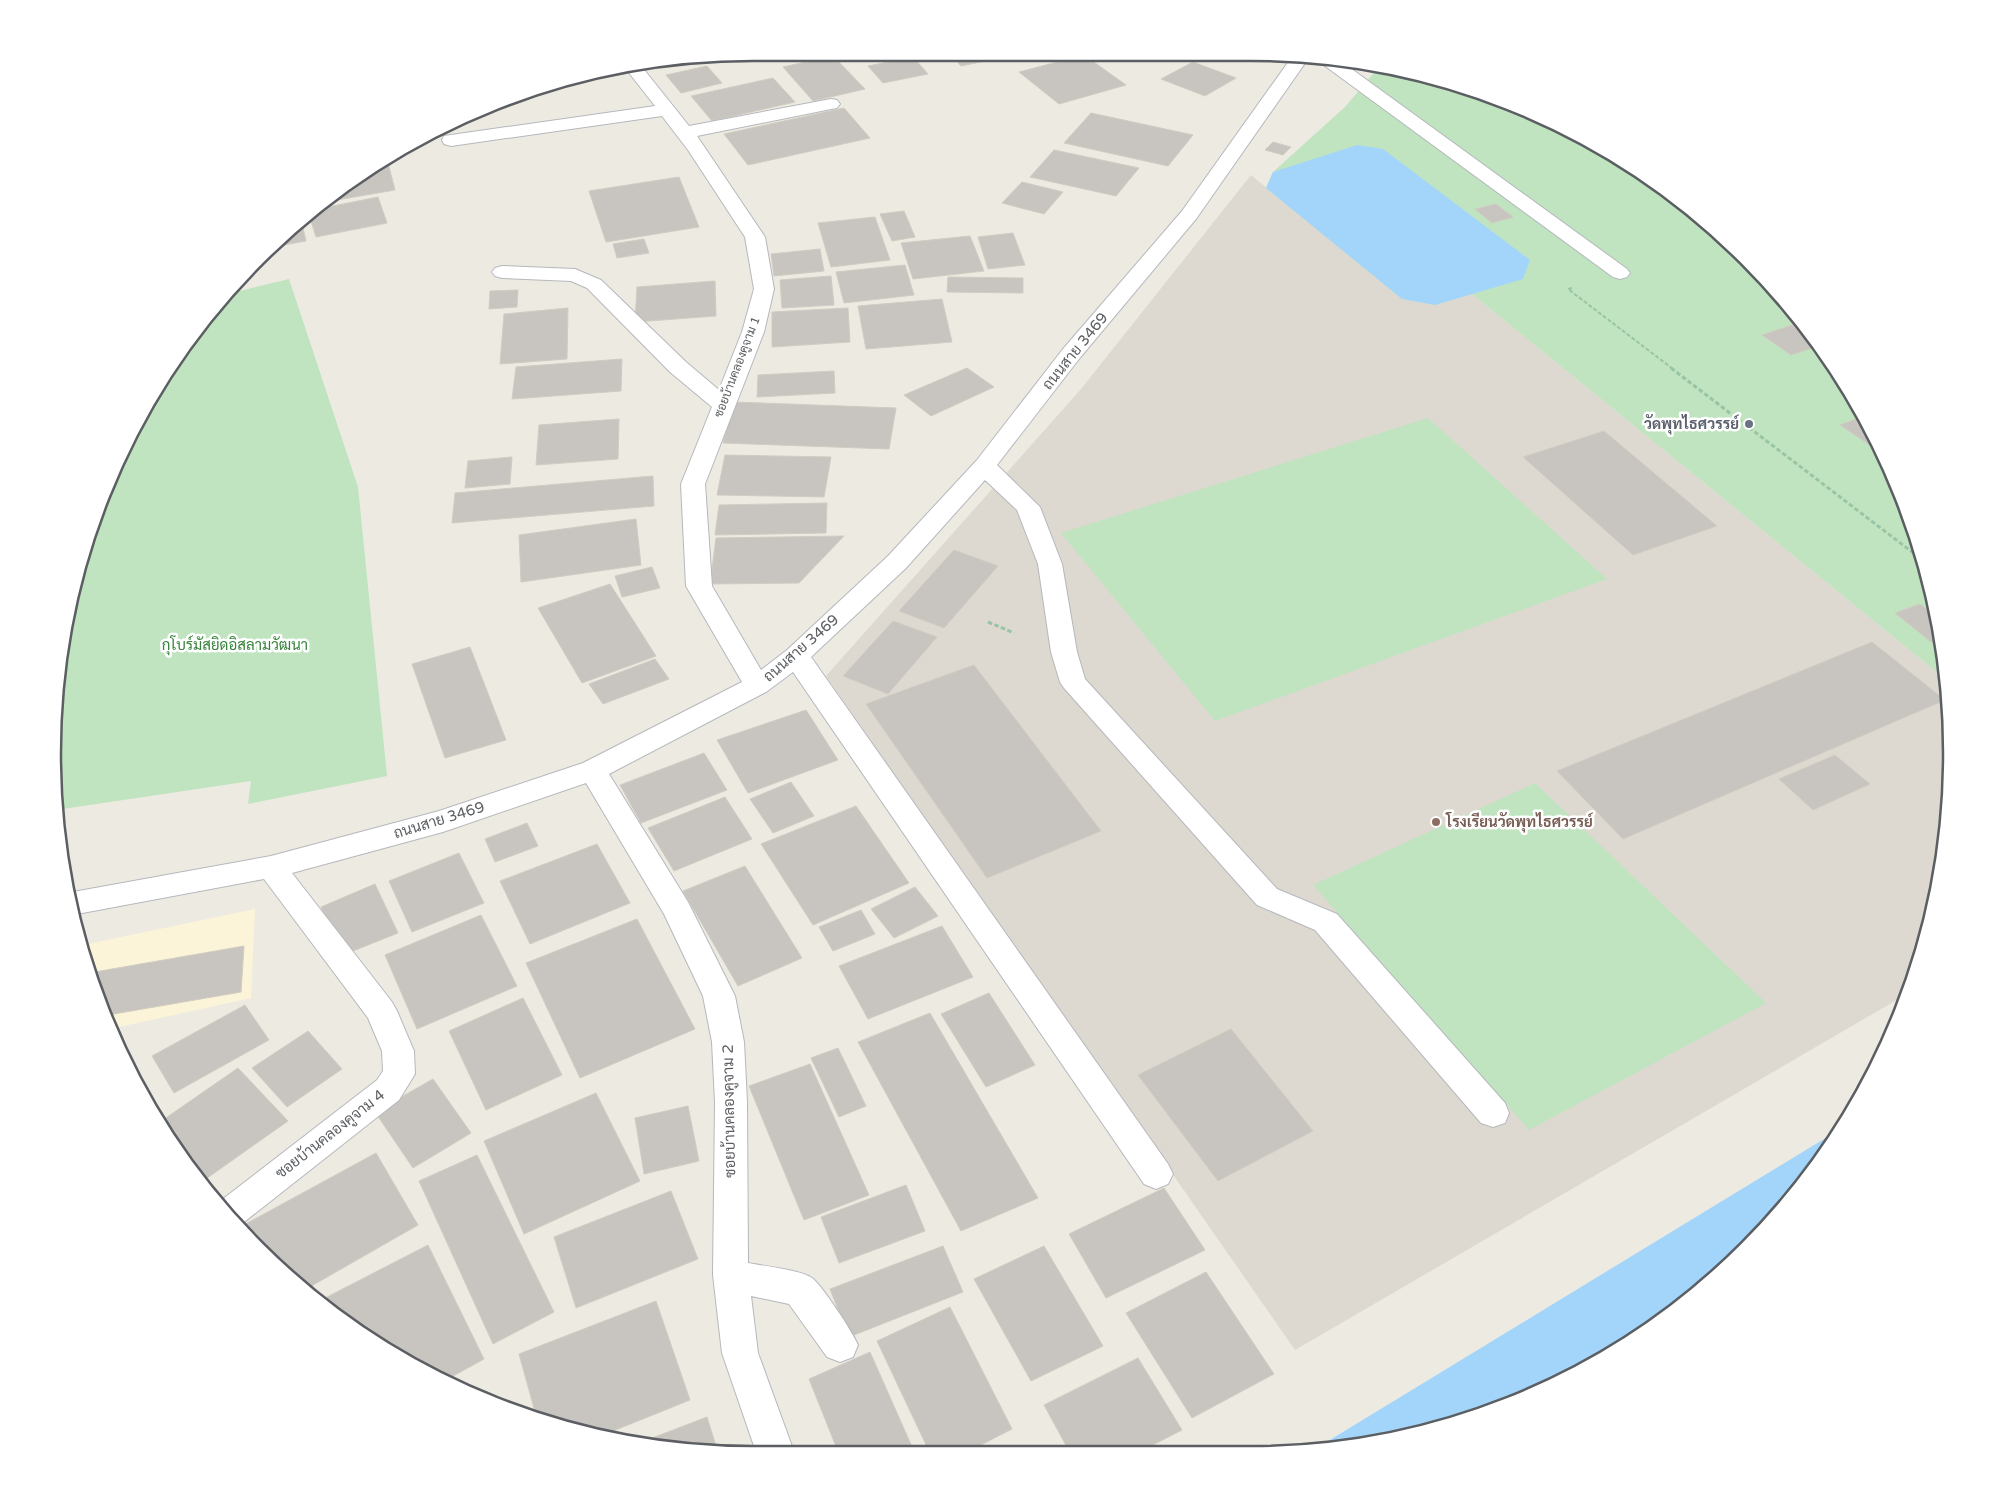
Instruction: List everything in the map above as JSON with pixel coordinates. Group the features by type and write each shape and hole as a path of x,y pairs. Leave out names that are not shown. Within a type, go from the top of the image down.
{"street":[{"name":"ถนนสาย 3469","path":"78,902 271,867 443,821 593,770 757,686 796,656 897,562 984,465 1071,354 1189,215 1296,63"},
{"path":"1338,67 1620,272"},
{"name":"ซอยบ้านคลองคูจาม 1","path":"637,72 696,147 755,237 764,289 753,332 722,405 693,484 698,586 757,686"},
{"path":"684,133 831,104"},
{"path":"451,140 666,110"},
{"path":"502,272 575,275 594,284 678,367 722,405"},
{"path":"984,465 998,481 1028,508 1050,564 1064,652 1073,682 1267,897 1326,922 1493,1113"},
{"path":"796,656 1156,1174"},
{"name":"ซอยบ้านคลองคูจาม 2","path":"593,770 677,910 719,996 728,1042 731,1102 731,1275 740,1353 773,1446"},
{"name":"ซอยบ้านคลองคูจาม 4","path":"233,1211 388,1090 399,1074 398,1050 381,1011 271,867"},
{"path":"731,1275 800,1290 840,1345"}],"path":[{"path":"1620,272 1568,289 1912,552"}],"shaded area":[{"name":"โรงเรียนวัดพุทไธศวรรย์","path":"1251,175 1402,299 1435,305 1472,294 1938,673 1943,754 1937,844 1919,933 1897,1000 1295,1350 826,676 1081,389"},
{"path":"255,909 251,998 118,1027 98,976 88,944"}],"green space":[{"name":"วัดพุทไธศวรรย์","path":"1374,73 1430,85 1473,98 1515,114 1597,154 1635,178 1672,204 1740,264 1800,332 1850,407 1871,447 1906,531 1919,574 1929,618 1938,673 1472,294 1435,305 1402,299 1266,188 1273,172 1345,107"},
{"name":"กุโบร์มัสยิดอิสลามวัฒนา","path":"289,279 358,487 387,776 248,804 251,781 64,809 61,754 67,663 85,574 98,531 114,489 154,407 204,332 238,292"},
{"path":"1428,418 1607,579 1215,721 1061,533"},
{"path":"1535,783 1766,1003 1529,1130 1313,885"}],"water":[{"path":"1357,145 1383,149 1530,260 1523,279 1435,305 1402,299 1266,188 1273,172"},
{"path":"1826,1138 1800,1175 1740,1243 1672,1303 1597,1353 1515,1393 1473,1409 1430,1422 1386,1432 1328,1441"}],"building":[{"path":"810,61 838,61 865,89 813,101 783,67"},
{"path":"893,61 917,61 928,74 883,83 868,66"},
{"path":"956,61 985,61 961,66"},
{"path":"1061,61 1092,61 1126,85 1059,104 1019,72"},
{"path":"1193,62 1236,78 1205,96 1161,79"},
{"path":"707,66 722,83 681,93 666,75"},
{"path":"773,78 795,102 712,121 691,96"},
{"path":"844,108 870,138 748,165 724,134"},
{"path":"1091,113 1193,135 1168,166 1064,143"},
{"path":"1273,142 1291,147 1283,155 1265,150"},
{"path":"1054,150 1139,168 1116,196 1030,177"},
{"path":"389,166 395,190 338,200"},
{"path":"679,177 699,227 606,242 589,191"},
{"path":"1022,182 1063,192 1044,214 1002,203"},
{"path":"378,197 387,223 316,237 311,221 328,207"},
{"path":"1496,204 1513,217 1492,223 1475,209"},
{"path":"904,211 915,237 892,241 880,214"},
{"path":"875,217 890,260 831,267 818,223"},
{"path":"303,228 306,241 284,245"},
{"path":"1013,233 1025,265 988,269 978,237"},
{"path":"970,236 984,271 913,279 901,243"},
{"path":"644,239 649,253 617,258 613,244"},
{"path":"820,249 824,271 774,276 771,254"},
{"path":"905,265 914,295 844,303 836,272"},
{"path":"831,276 834,305 782,308 780,280"},
{"path":"948,277 1023,278 1023,293 947,292"},
{"path":"715,281 716,316 635,322 637,287"},
{"path":"518,290 517,307 489,309 490,291"},
{"path":"942,299 952,342 866,349 858,306"},
{"path":"568,308 567,359 500,364 504,314"},
{"path":"848,308 850,342 772,347 772,312"},
{"path":"1792,325 1797,328 1811,348 1791,355 1762,335"},
{"path":"622,359 621,391 512,399 516,367"},
{"path":"967,368 994,387 931,416 904,395"},
{"path":"834,371 835,393 757,397 758,375"},
{"path":"734,402 896,408 889,449 723,443"},
{"path":"619,419 618,459 536,465 539,425"},
{"path":"1856,419 1870,445 1840,425"},
{"path":"1604,431 1717,526 1633,555 1523,457"},
{"path":"725,455 831,457 824,497 717,495"},
{"path":"512,457 510,484 465,488 468,461"},
{"path":"653,476 654,506 452,523 455,493"},
{"path":"827,503 826,533 715,535 719,505"},
{"path":"636,519 641,565 521,582 519,535"},
{"path":"844,536 799,583 710,584 716,538"},
{"path":"954,550 998,566 944,628 899,611"},
{"path":"652,567 660,588 622,597 615,576"},
{"path":"610,584 656,656 582,683 538,608"},
{"path":"1920,604 1927,609 1934,644 1895,613"},
{"path":"893,621 937,637 888,694 843,676"},
{"path":"1872,642 1940,696 1940,702 1623,839 1557,771"},
{"path":"470,647 506,740 445,758 412,664"},
{"path":"655,659 669,679 603,704 589,684"},
{"path":"974,665 1101,831 987,878 866,704"},
{"path":"806,710 838,760 748,793 717,740"},
{"path":"704,753 727,790 641,823 620,785"},
{"path":"1835,755 1870,784 1813,810 1779,779"},
{"path":"791,782 814,816 773,833 750,799"},
{"path":"725,797 752,839 674,871 648,828"},
{"path":"856,806 909,883 813,925 761,844"},
{"path":"527,823 538,846 495,862 485,839"},
{"path":"597,844 630,903 530,944 500,881"},
{"path":"459,853 484,903 412,932 389,881"},
{"path":"745,866 802,958 738,986 683,891"},
{"path":"375,884 398,933 343,955 321,907"},
{"path":"915,887 938,916 894,938 871,909"},
{"path":"861,910 875,934 833,951 819,927"},
{"path":"481,915 517,986 417,1029 385,955"},
{"path":"637,919 695,1029 580,1078 526,963"},
{"path":"942,926 973,977 868,1019 839,966"},
{"path":"244,946 241,992 113,1014 97,972"},
{"path":"989,993 1035,1065 986,1087 941,1014"},
{"path":"523,998 562,1075 486,1110 449,1031"},
{"path":"245,1005 269,1040 174,1093 152,1056"},
{"path":"930,1013 1038,1198 961,1231 858,1042"},
{"path":"1231,1029 1313,1131 1218,1181 1138,1075"},
{"path":"308,1031 342,1069 287,1107 252,1068"},
{"path":"838,1048 866,1106 839,1117 811,1058"},
{"path":"810,1064 869,1195 804,1220 749,1086"},
{"path":"238,1068 288,1121 207,1178 165,1118"},
{"path":"433,1079 471,1133 413,1168 375,1112"},
{"path":"596,1093 640,1181 524,1234 484,1141"},
{"path":"688,1106 699,1161 644,1174 635,1118"},
{"path":"376,1153 418,1225 311,1286 264,1243 246,1224"},
{"path":"477,1155 554,1312 493,1344 419,1181"},
{"path":"906,1185 925,1231 839,1263 821,1217"},
{"path":"1164,1188 1205,1250 1106,1298 1069,1234"},
{"path":"671,1191 698,1259 576,1308 554,1237"},
{"path":"428,1245 484,1359 452,1376 407,1353 369,1329 332,1303 327,1297"},
{"path":"943,1246 963,1292 849,1337 830,1289"},
{"path":"1044,1246 1103,1346 1031,1381 974,1279"},
{"path":"1206,1272 1274,1374 1192,1418 1126,1313"},
{"path":"656,1301 690,1400 613,1431 574,1422 535,1410 519,1354"},
{"path":"950,1307 1012,1429 979,1446 927,1446 877,1341"},
{"path":"870,1352 912,1446 836,1446 809,1379"},
{"path":"1138,1358 1182,1430 1151,1446 1066,1446 1044,1405"},
{"path":"707,1417 716,1444 663,1440 652,1438"}],"place":[{"name":"วัดพุทไธศวรรย์","path":"1749,424"},
{"name":"โรงเรียนวัดพุทไธศวรรย์","path":"1436,822"}]}
